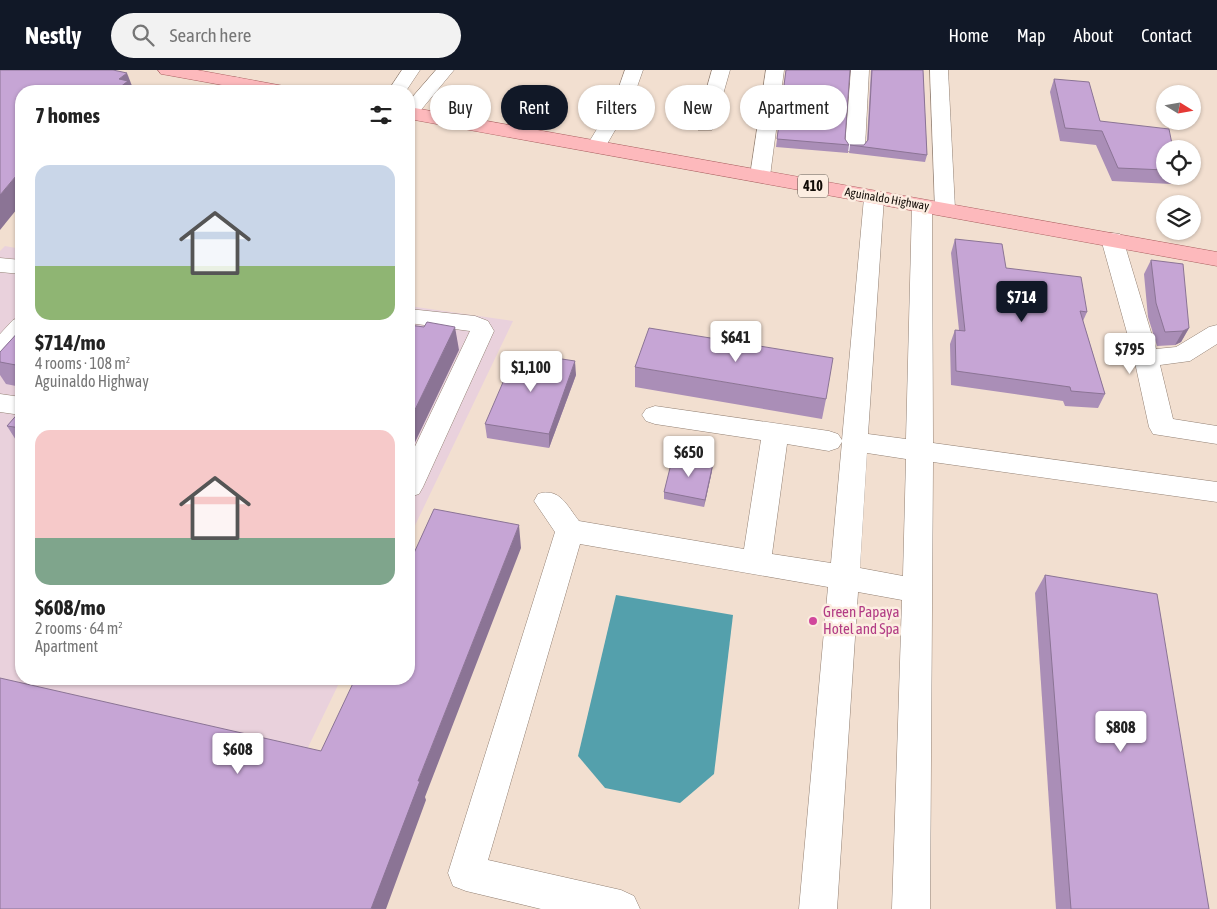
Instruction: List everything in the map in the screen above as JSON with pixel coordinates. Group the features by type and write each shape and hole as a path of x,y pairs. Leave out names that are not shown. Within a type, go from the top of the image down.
{"main road":[{"path":"167,70 222,85"},
{"name":"Aguinaldo Highway","path":"415,114 1217,259"}],"street":[{"path":"402,85 411,70"},
{"path":"415,106 445,70"},
{"path":"596,147 619,110 631,84 634,70"},
{"path":"717,85 721,70"},
{"path":"760,176 771,110 775,70"},
{"path":"855,147 860,70"},
{"path":"911,909 920,452 934,207 939,70"},
{"path":"818,909 844,578 842,441 874,198"},
{"path":"1112,239 1146,358 1162,427 1217,435"},
{"path":"415,317 475,324 480,326 482,331 415,474"},
{"path":"0,318 15,320"},
{"path":"0,350 15,332"},
{"path":"1146,358 1181,355 1217,333"},
{"path":"0,403 15,405"},
{"path":"656,415 775,433 1217,492"},
{"path":"756,563 775,433"},
{"path":"548,500 570,532 916,590"},
{"path":"570,532 466,873 621,909"}],"shaded area":[{"path":"5,246 15,248 15,685 338,685 230,909 0,909 0,251"},
{"path":"415,307 513,321 415,525"}],"water":[{"path":"616,595 733,615 714,774 680,803 605,788 578,756"}],"building":[{"path":"0,70 113,70 127,73 119,79 128,81 123,85 15,85 15,177 0,195"},
{"path":"786,70 850,70 847,111 847,85 784,85"},
{"path":"872,70 923,70 927,155 850,145 864,145 868,140"},
{"path":"1054,79 1089,82 1100,121 1156,127 1156,130 1169,130 1171,140 1156,140 1156,170 1118,168 1102,131 1065,128"},
{"path":"778,130 846,130 845,139 849,145 777,139"},
{"path":"955,239 1002,244 1006,268 1081,277 1087,312 1080,311 1105,394 1071,391 1070,387 956,371 955,330 965,331"},
{"path":"1151,260 1183,264 1189,328 1183,331 1165,332 1156,303"},
{"path":"427,322 455,327 415,410 415,326 424,327"},
{"path":"649,328 833,358 826,399 635,367"},
{"path":"15,336 15,365 0,362 0,352"},
{"path":"516,352 575,361 549,434 485,424"},
{"path":"15,417 15,427 7,426"},
{"path":"673,456 713,463 705,500 664,492"},
{"path":"434,509 519,525 418,781 420,781 371,909 0,909 0,678 15,681 15,685 31,685 321,751 352,685 415,685 415,551"},
{"path":"1045,575 1157,594 1209,909 1071,909"}],"place":[{"name":"Green Papaya Hotel and Spa","path":"813,621"}]}
